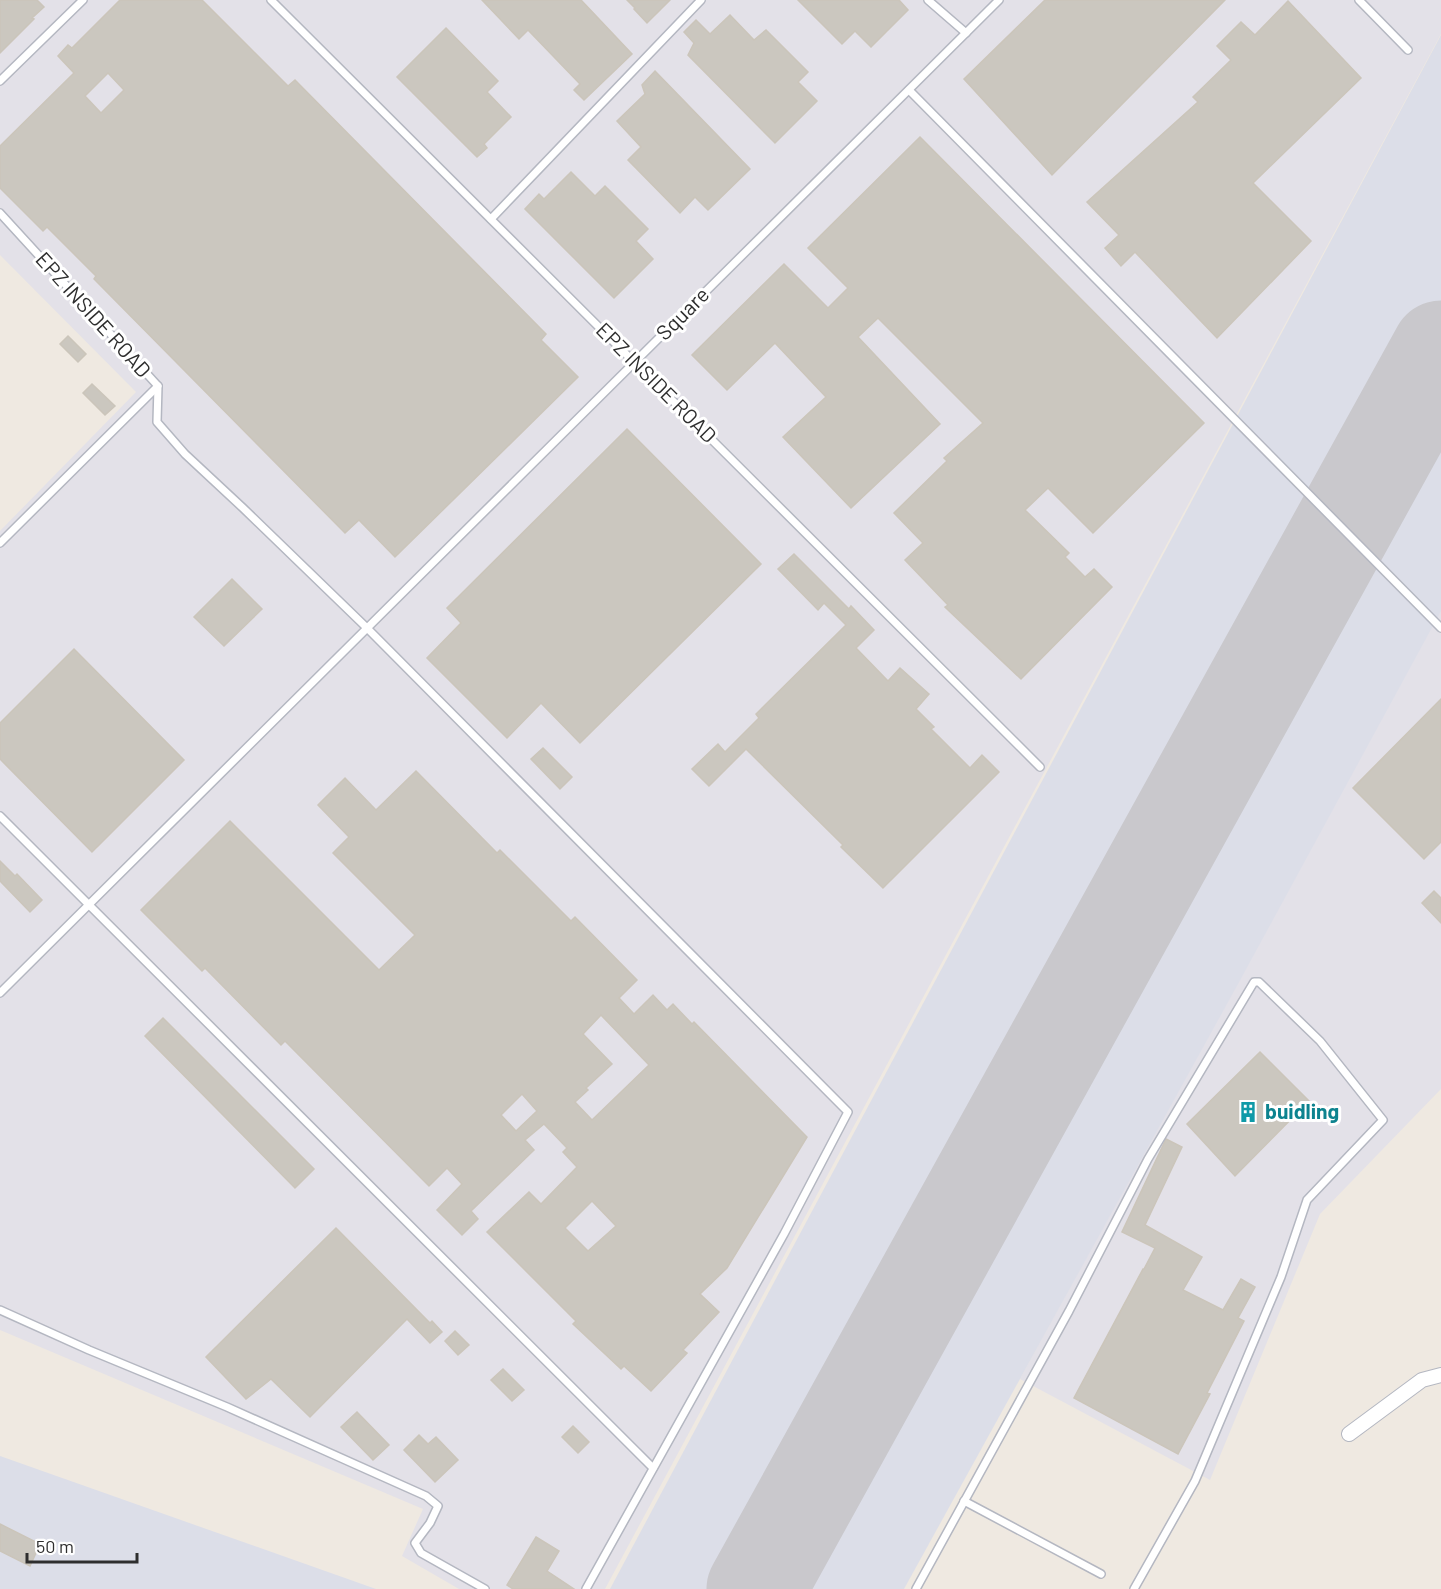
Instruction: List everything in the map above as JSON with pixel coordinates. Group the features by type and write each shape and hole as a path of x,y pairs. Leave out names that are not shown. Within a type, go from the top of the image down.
{"street":[{"path":"1349,1434 1422,1380 1441,1375"}],"lane":[{"path":"0,81 82,0"},
{"name":"EPZ INSIDE ROAD","path":"271,0 1040,767"},
{"path":"491,219 701,0"},
{"path":"928,0 966,33"},
{"name":"Square","path":"0,993 999,0"},
{"path":"1359,0 1408,50"},
{"path":"909,90 1441,628"},
{"name":"EPZ INSIDE ROAD","path":"0,213 158,386 157,422 184,454 368,628 849,1112 784,1234 653,1468"},
{"path":"0,543 158,386"},
{"path":"0,816 653,1468 586,1589"},
{"path":"916,1589 1069,1311 1148,1159 1254,982 1259,982 1320,1041 1383,1120 1307,1200 1281,1276 1195,1481 1134,1589"},
{"path":"0,1310 426,1496 438,1506 430,1523 415,1543 422,1553 485,1589"},
{"path":"964,1501 1101,1574"}],"shaded area":[{"path":"0,0 1441,0 1441,34 605,1589 459,1589 402,1556 423,1509 0,1330 0,531 136,392 0,255"},
{"path":"1441,35 1441,611 904,1589 610,1589"},
{"path":"1441,609 1441,1089 1320,1214 1210,1480 1020,1379"},
{"path":"0,1456 376,1589 0,1589"}],"building":[{"path":"0,0 37,0 44,7 0,53"},
{"path":"120,0 202,0 288,86 295,80 546,334 541,340 578,377 395,557 359,520 345,533 94,279 96,276 47,227 43,231 0,188 0,146 74,73 58,56 68,45 72,48","holes":["108,73 124,90 101,113 85,96"]},
{"path":"482,0 581,0 632,54 584,100 574,90 580,84 528,30 519,39"},
{"path":"627,0 670,0 647,23"},
{"path":"798,0 899,0 908,10 871,47 855,31 842,44"},
{"path":"1045,0 1225,0 1052,175 964,79"},
{"path":"1288,1 1361,78 1253,183 1311,241 1217,338 1135,252 1121,266 1105,248 1119,235 1087,202 1198,102 1193,97 1231,60 1217,46 1241,22 1255,35"},
{"path":"730,15 754,40 766,30 808,72 798,82 817,101 775,143 688,55 694,43 684,32 696,20 710,34"},
{"path":"446,28 498,81 487,92 511,117 484,144 487,148 477,157 397,77"},
{"path":"655,71 750,169 708,210 695,197 680,213 628,160 641,147 617,121 645,94 642,85"},
{"path":"920,137 1204,423 1093,533 1048,488 1025,510 1069,553 1065,557 1085,577 1094,569 1112,587 1021,679 945,607 948,605 905,560 923,543 894,513 947,461 944,458 983,423 878,318 858,337 940,424 851,508 783,437 826,397 775,343 727,390 692,355 784,264 828,308 848,288 808,248"},
{"path":"571,172 595,196 605,186 648,229 636,241 653,259 614,298 525,209 539,194 544,199"},
{"path":"68,336 86,354 78,362 60,344"},
{"path":"92,384 115,406 105,415 83,393"},
{"path":"627,429 761,564 580,743 541,703 507,738 427,658 461,623 447,608"},
{"path":"794,554 849,609 851,606 874,630 856,648 888,681 900,668 929,694 916,709 934,727 931,729 970,768 982,755 999,772 883,888 746,749 709,786 692,769 718,744 725,752 759,718 756,714 846,625 824,603 818,610 778,569"},
{"path":"232,579 262,609 224,646 194,617"},
{"path":"74,649 184,760 92,852 0,759 0,723"},
{"path":"1441,699 1441,842 1424,859 1353,788"},
{"path":"543,748 572,777 560,789 531,759"},
{"path":"416,771 497,853 500,850 571,921 575,917 637,980 619,998 634,1014 653,995 667,1010 673,1004 692,1024 694,1022 807,1137 727,1268 700,1294 719,1312 683,1350 687,1353 651,1391 624,1366 621,1369 573,1324 576,1321 487,1232 529,1192 541,1204 577,1167 563,1152 567,1148 544,1124 525,1140 534,1150 471,1211 478,1219 462,1235 437,1210 462,1184 447,1168 429,1186 285,1041 281,1045 205,968 202,971 141,910 230,821 379,970 415,935 333,853 349,837 318,805 345,778 376,810","holes":["601,1015 649,1065 592,1120 575,1102 588,1090 586,1088 612,1064 583,1034","522,1094 537,1111 516,1131 501,1115","592,1201 616,1226 588,1251 565,1228"]},
{"path":"0,861 15,876 17,874 42,900 30,912 0,881"},
{"path":"1434,891 1441,898 1441,923 1422,903"},
{"path":"163,1018 314,1169 295,1188 145,1036"},
{"name":"buidling","path":"1260,1052 1309,1101 1235,1176 1187,1124"},
{"path":"1166,1139 1182,1147 1145,1225 1202,1257 1183,1290 1223,1310 1241,1279 1255,1287 1238,1318 1244,1321 1207,1393 1210,1394 1178,1454 1074,1398 1155,1248 1122,1232"},
{"path":"336,1228 430,1323 432,1321 442,1332 430,1343 407,1319 310,1417 271,1379 246,1399 206,1357"},
{"path":"455,1331 469,1345 458,1355 445,1341"},
{"path":"503,1369 524,1390 512,1401 491,1380"},
{"path":"357,1412 389,1445 373,1460 341,1427"},
{"path":"573,1426 589,1442 578,1453 562,1437"},
{"path":"419,1435 428,1444 436,1437 458,1460 435,1482 404,1450"},
{"path":"0,1524 40,1544 30,1566 0,1551"},
{"path":"536,1537 559,1551 547,1571 574,1589 513,1589 507,1585"}],"runway":[{"path":"756,1589 1441,350"}],"place":[{"name":"buidling","path":"1248,1112"}]}
